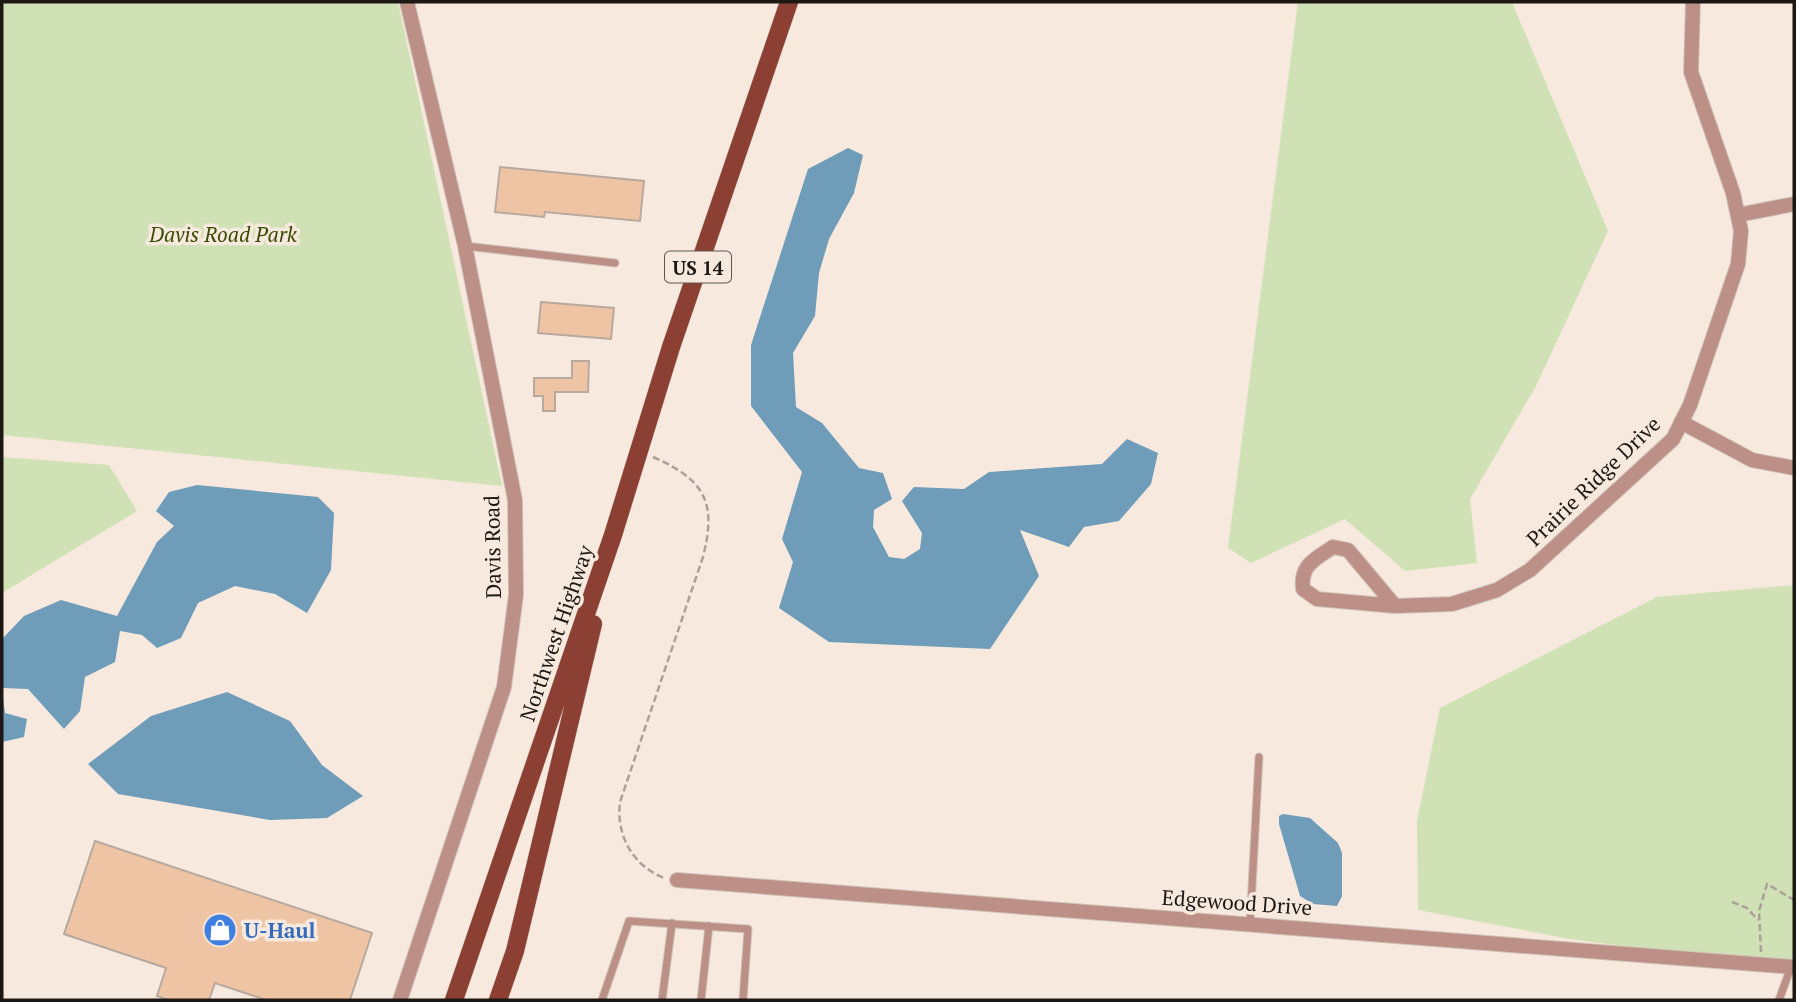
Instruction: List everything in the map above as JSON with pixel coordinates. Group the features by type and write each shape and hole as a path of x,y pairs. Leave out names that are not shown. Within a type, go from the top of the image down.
{"main road":[{"name":"US 14","path":"613,535 671,346 789,2"},
{"name":"Northwest Highway","path":"454,1000 613,535"},
{"name":"Northwest Highway","path":"498,1000 515,951 613,535"}],"street":[{"name":"Davis Road","path":"400,1000 504,687 516,595 515,500 465,246 407,2"},
{"name":"Prairie Ridge Drive","path":"1395,606 1348,550 1333,547 1307,565 1301,576 1303,589 1317,599 1395,606 1452,604 1497,590 1530,570 1673,439 1690,405 1738,264 1741,230 1691,72 1693,2"},
{"path":"1738,215 1794,204"},
{"path":"1681,422 1752,460 1794,468"},
{"name":"Edgewood Drive","path":"677,880 1793,967"}],"lane":[{"path":"465,246 615,263"},
{"path":"1250,924 1259,757"},
{"path":"601,1000 629,920 748,929 743,1000"},
{"path":"662,1000 672,923"},
{"path":"701,1000 709,926"},
{"path":"1779,1000 1793,967"}],"path":[{"path":"640,451 673,466 700,488 708,502 710,519 703,557 624,783 618,820 623,841 638,861 661,877 677,880"},
{"path":"1762,965 1758,920 1767,884 1794,900"},
{"path":"1732,902 1747,908 1758,920"}],"green space":[{"name":"Davis Road Park","path":"2,2 398,2 502,486 2,435"},
{"path":"1298,2 1512,2 1608,231 1536,386 1470,499 1477,563 1405,571 1345,519 1251,563 1228,548"},
{"path":"2,457 109,465 137,511 2,593"},
{"path":"1794,585 1794,969 1570,939 1418,910 1417,821 1440,708 1657,597"}],"water":[{"path":"848,148 863,155 854,193 829,239 819,273 815,316 793,353 796,407 822,423 859,468 883,473 892,499 874,510 873,527 889,557 904,559 920,549 922,533 902,501 914,487 964,489 989,472 1102,464 1127,439 1158,453 1151,484 1119,521 1084,527 1069,547 1020,530 1039,576 990,649 829,642 779,608 793,562 782,539 802,472 751,406 751,345 808,169"},
{"path":"197,485 318,497 334,513 331,570 307,613 275,594 235,586 198,603 181,638 157,648 142,635 120,631 115,662 85,677 80,711 64,729 28,689 2,688 2,639 24,616 61,600 117,616 157,542 174,526 156,511 169,492"},
{"path":"2,691 5,713 27,719 24,737 2,742"},
{"path":"227,692 290,721 322,765 363,796 327,818 270,820 118,794 88,764 151,716"},
{"path":"1283,814 1310,818 1338,843 1342,853 1342,896 1337,906 1313,904 1300,896 1279,824 1279,816"}],"building":[{"path":"500,167 644,181 640,221 545,212 544,217 495,212"},
{"path":"541,302 614,308 611,339 538,333"},
{"path":"572,361 589,361 588,392 555,392 555,411 543,411 543,396 534,396 534,378 572,378"},
{"path":"95,841 372,933 350,1000 266,1000 215,983 209,1000 169,1000 157,996 166,968 64,934"}],"place":[{"name":"U-Haul","path":"220,930"}]}
